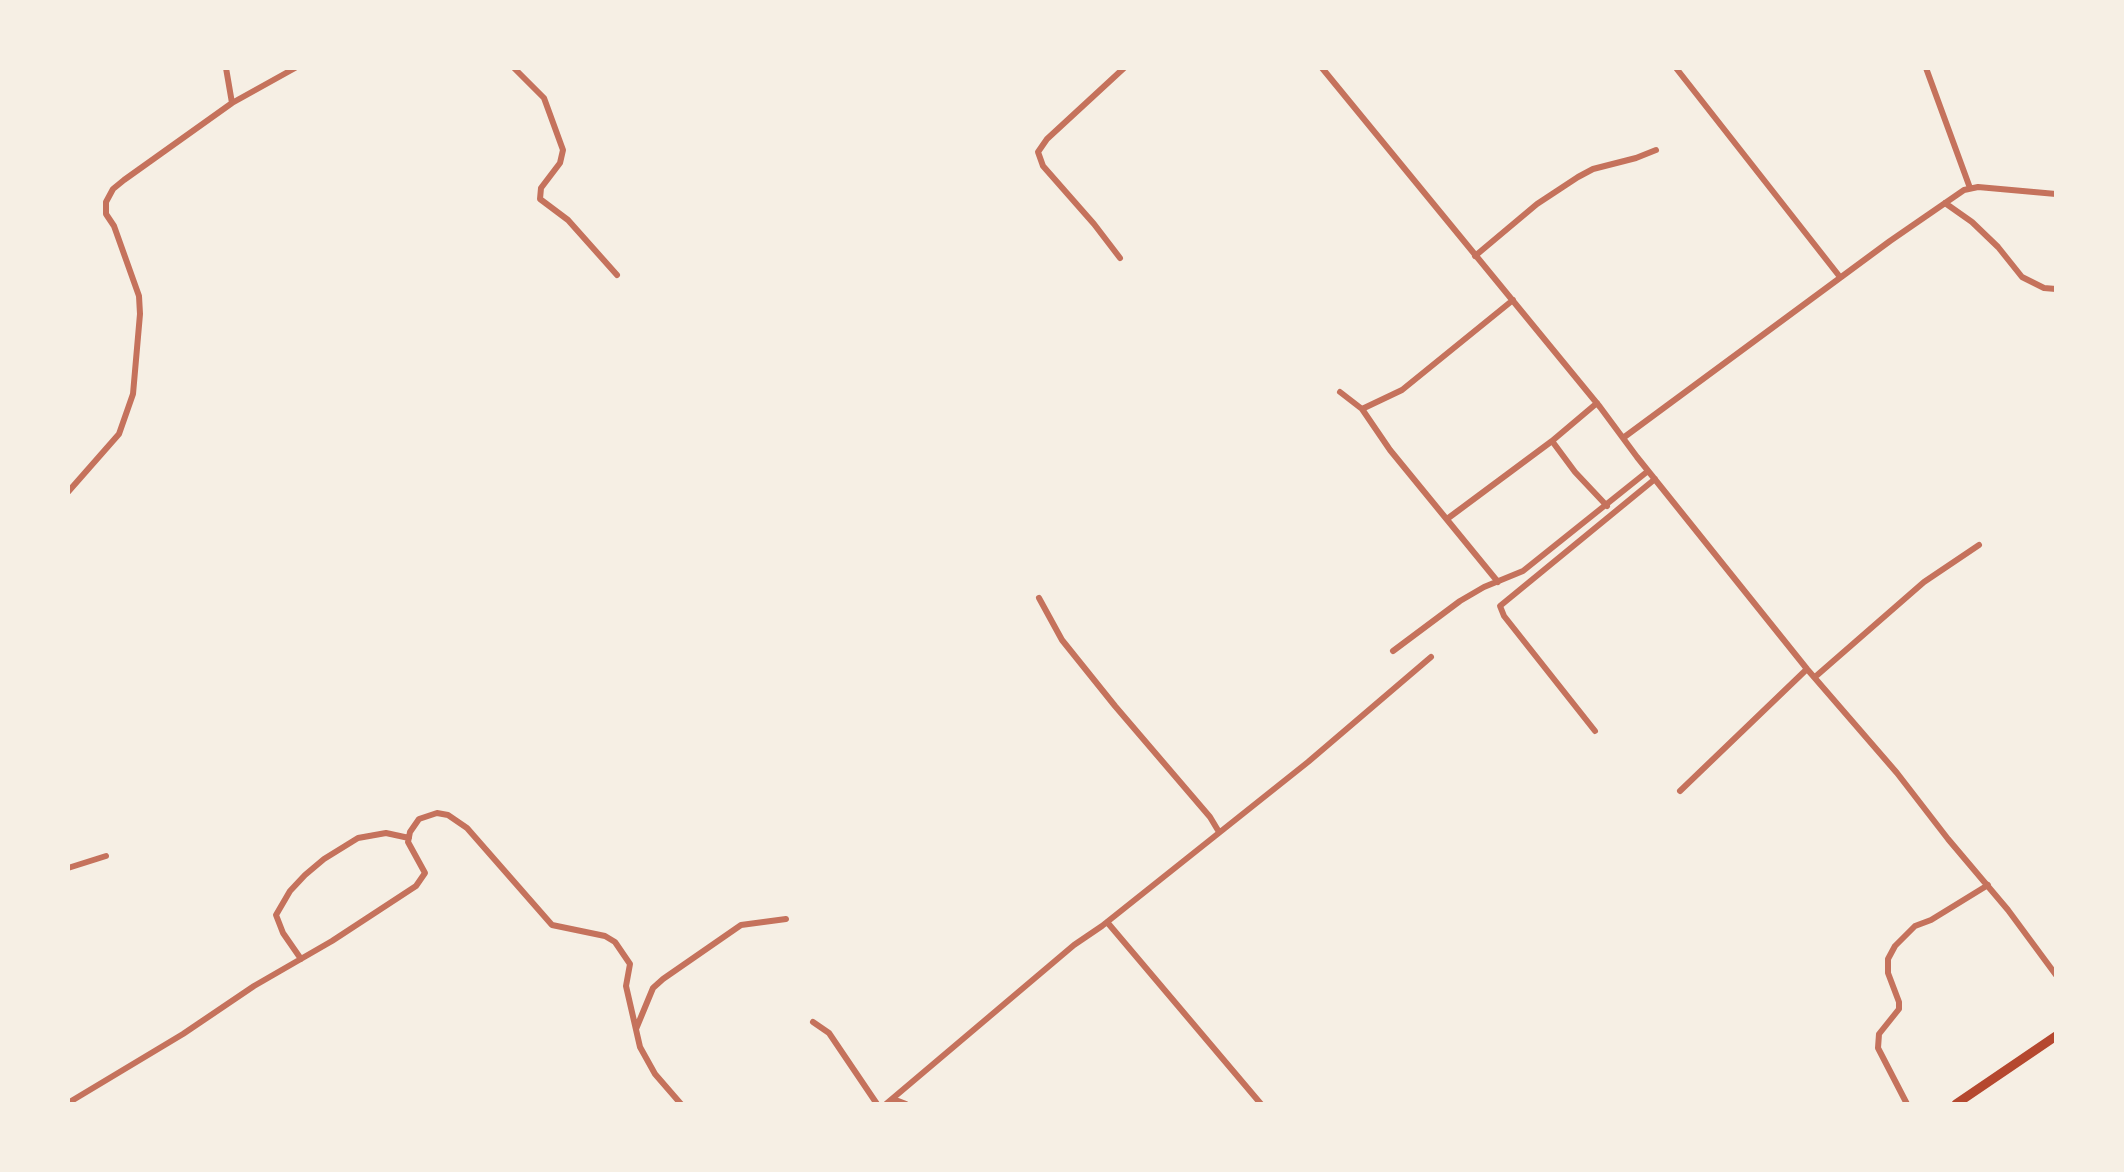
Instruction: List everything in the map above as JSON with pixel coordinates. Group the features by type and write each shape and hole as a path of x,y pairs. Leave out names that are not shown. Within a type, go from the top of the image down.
{"main road":[{"path":"1956,1104 2056,1036"}],"street":[{"path":"226,68 232,103"},
{"path":"68,492 119,434 133,394 139,296 114,226 106,214 106,202 113,189 124,180 232,103 295,68"},
{"path":"514,68 544,98 563,150 560,163 541,188 540,199 568,220 617,275"},
{"path":"1120,258 1043,166 1038,152 1047,139 1124,68"},
{"path":"1322,68 1597,403 1807,669 1988,885 2056,975"},
{"path":"1676,68 1840,277"},
{"path":"1926,68 1970,188"},
{"path":"1475,256 1537,204 1578,177 1593,169 1656,150"},
{"path":"1623,438 1840,277 1970,188 2056,194"},
{"path":"1945,203 1972,222 1998,247 2022,277 2044,288 2056,289"},
{"path":"1362,409 1412,383 1513,300"},
{"path":"1340,392 1362,409 1390,450 1498,582"},
{"path":"1447,519 1552,441 1597,403"},
{"path":"1552,441 1575,472 1607,506"},
{"path":"1393,651 1460,601 1523,571 1648,471"},
{"path":"1595,731 1504,616 1500,606 1655,479"},
{"path":"1815,677 1924,582 1979,545"},
{"path":"1039,598 1062,640 1210,817 1219,832"},
{"path":"886,1104 1074,945 1308,762 1431,657"},
{"path":"1680,791 1807,669"},
{"path":"68,1103 183,1034 421,882 424,868 410,847 409,838 412,828 424,817 437,813 448,815 479,840 552,925 605,936 615,942 630,964 626,986 644,1057 681,1104"},
{"path":"301,959 276,918 290,891 324,859 358,838 376,833 409,838"},
{"path":"68,868 106,856"},
{"path":"1907,1104 1878,1048 1879,1034 1899,1009 1888,973 1888,959 1895,946 1915,926 1931,920 1988,885"},
{"path":"636,1029 649,996 663,979 741,925 786,919"},
{"path":"1107,922 1261,1104"},
{"path":"813,1022 829,1033 877,1104"},
{"path":"893,1099 906,1104"}]}
